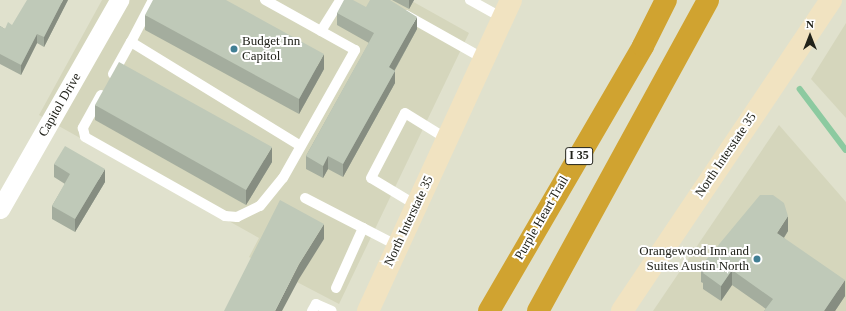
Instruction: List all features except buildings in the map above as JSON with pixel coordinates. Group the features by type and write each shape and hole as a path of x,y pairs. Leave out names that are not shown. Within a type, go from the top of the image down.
{"highway":[{"name":"Purple Heart Trail","path":"489,311 643,46 666,0"},
{"path":"538,311 708,0"}],"main road":[{"name":"North Interstate 35","path":"622,311 831,0"},
{"name":"North Interstate 35","path":"368,311 507,9"}],"street":[{"name":"Capitol Drive","path":"0,209 119,0"}],"lane":[{"path":"153,0 83,128 85,137 226,216 237,217 260,206 283,178 354,50 265,0"},
{"path":"321,31 340,0"},
{"path":"470,0 507,9"},
{"path":"393,7 484,59"},
{"path":"131,42 301,146"},
{"path":"416,205 371,178 405,113 447,139"},
{"path":"305,198 398,246"},
{"path":"336,288 363,228"},
{"path":"312,311 316,304 332,311"}],"shaded area":[{"path":"102,0 410,0 469,33 339,304 249,257 259,238 39,115"},
{"path":"846,23 846,118 811,79"},
{"path":"779,125 846,202 846,311 653,311"}],"waterway":[{"path":"800,89 846,150"}],"place":[{"name":"Budget Inn Capitol","path":"234,49"},
{"name":"Orangewood Inn and Suites Austin North","path":"757,259"}]}
